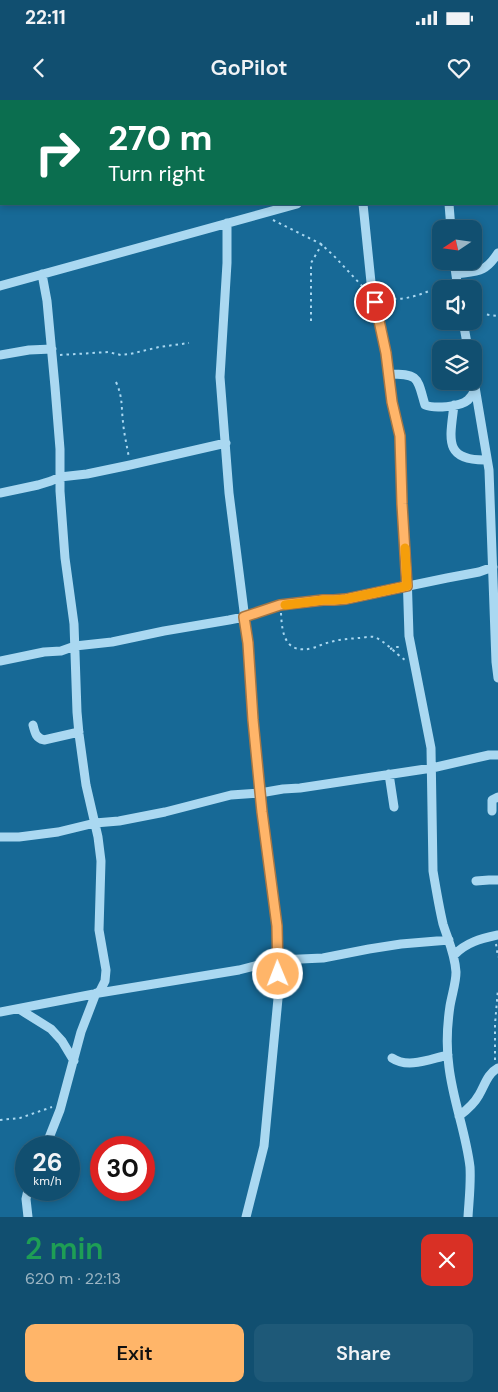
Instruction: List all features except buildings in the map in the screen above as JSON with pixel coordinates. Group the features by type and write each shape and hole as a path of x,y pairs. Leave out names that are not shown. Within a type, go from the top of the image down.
{"street":[{"path":"364,205 372,292 386,353 392,402 400,436 410,645 429,734 432,768 433,872 439,907 454,955 456,973 448,1023 448,1055 452,1090 470,1167 471,1185 467,1216"},
{"path":"449,205 450,220"},
{"path":"0,286 283,206"},
{"path":"226,223 227,263 220,377 229,493 248,643 260,793 277,926 279,988 264,1146 246,1217"},
{"path":"456,275 485,269 498,254"},
{"path":"455,270 457,280"},
{"path":"42,274 47,301 60,449 60,491 65,558 74,624 77,712 86,785 101,861 99,930 106,970 105,981 80,1032 63,1101 50,1136"},
{"path":"0,355 29,350 52,352"},
{"path":"389,374 404,374 417,379 425,405 427,406 441,407 467,401 473,390"},
{"path":"476,390 489,470 498,678"},
{"path":"454,405 450,440 452,448 467,459 487,460"},
{"path":"0,493 51,482 60,477 87,474 226,443"},
{"path":"0,661 244,617 280,605 346,599 479,572 493,567"},
{"path":"33,725 36,736 44,740 79,732"},
{"path":"0,837 19,837 58,832 165,812 231,795 260,793 432,768 483,756 498,755"},
{"path":"389,774 394,807"},
{"path":"492,811 492,800 498,797"},
{"path":"476,882 498,880"},
{"path":"454,955 462,947 470,943 496,935"},
{"path":"0,1012 98,993 239,970 278,960 310,960 401,944 449,940"},
{"path":"19,1009 51,1030 62,1041 74,1061"},
{"path":"392,1058 398,1062 413,1063 448,1055"},
{"path":"459,1116 474,1103 490,1075 497,1069"},
{"path":"26,1201 28,1217"}],"path":[{"path":"272,220 322,244 375,302"},
{"path":"311,321 311,263 322,244"},
{"path":"372,292 386,298 408,298 441,285 456,275"},
{"path":"482,314 498,316"},
{"path":"52,352 108,352 121,355 189,343"},
{"path":"116,382 123,404 123,422 130,465"},
{"path":"280,605 282,631 285,640 294,647 312,648 338,640 369,636 375,637 407,661 414,664"},
{"path":"390,649 410,645"},
{"path":"496,935 498,957"},
{"path":"497,1069 495,1024 498,989"},
{"path":"0,1120 26,1116 63,1101"}],"slow traffic":[{"path":"285,605 346,599 407,586 405,548"}],"route":[{"path":"278,974 277,926 262,812 248,643 244,617 280,605 346,599 407,586 400,436 392,402 386,353 375,302"}]}
